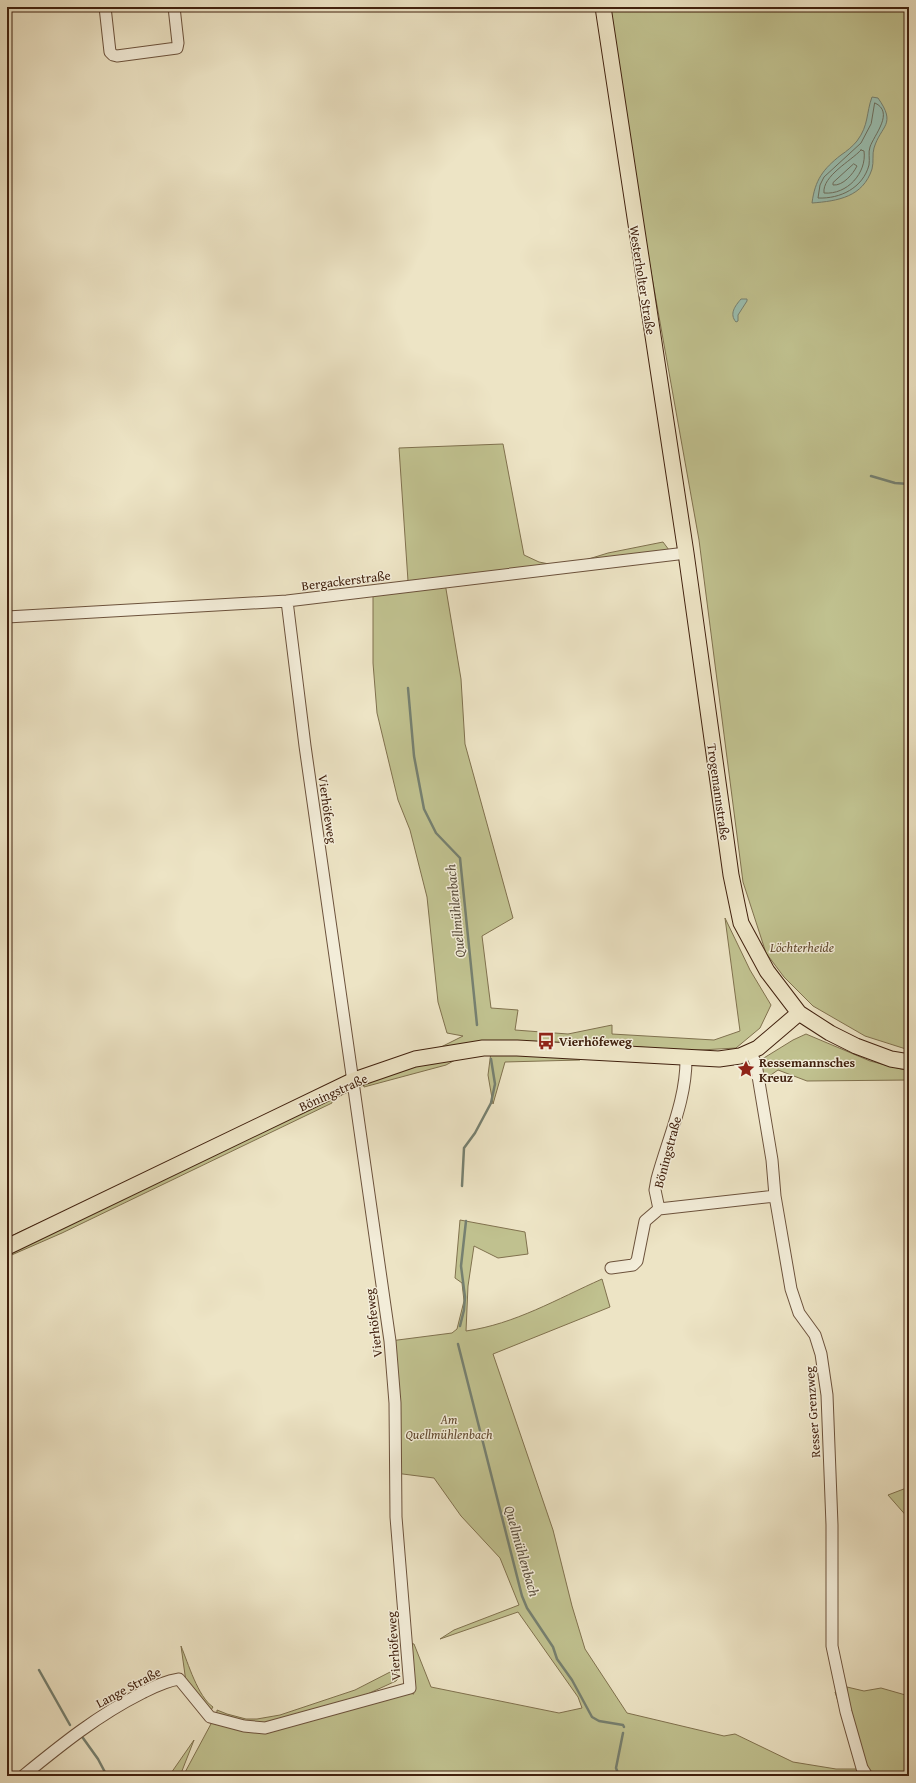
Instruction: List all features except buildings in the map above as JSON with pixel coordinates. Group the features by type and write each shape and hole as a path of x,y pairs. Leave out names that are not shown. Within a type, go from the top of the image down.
{"main road":[{"name":"Westerholter Straße","path":"603,7 638,250 686,553"},
{"name":"Trogemannstraße","path":"686,553 731,875 741,922 767,971 799,1013 830,1033 856,1046 891,1059 909,1062"},
{"name":"Böningstraße","path":"7,1247 354,1080 415,1059 483,1048 538,1048 719,1059 751,1053 799,1013"}],"street":[{"path":"105,7 110,52 112,55 117,56 177,48 178,44 174,7"},
{"name":"Bergackerstraße","path":"7,617 287,602 686,553"},
{"name":"Vierhöfeweg","path":"287,602 305,746 354,1080 390,1341 394,1403 396,1517 410,1688"},
{"name":"Resser Grenzweg","path":"751,1053 756,1064 772,1160 775,1196 791,1289 799,1313 815,1335 821,1354 827,1395 832,1525 832,1646 846,1712 862,1768 867,1776"},
{"name":"Böningstraße","path":"658,1209 655,1190 682,1097 687,1073 686,1056"},
{"path":"611,1268 633,1265 637,1261 645,1221 658,1209 775,1196"},
{"name":"Lange Straße","path":"23,1776 80,1730 121,1704 170,1680 179,1679 210,1717 244,1726 265,1728 410,1688"}],"green space":[{"name":"Löchterheide","path":"605,7 909,7 909,1050 865,1036 813,1006 784,977 766,953 743,882 699,540 609,37"},
{"path":"503,444 524,555 539,562 554,565 582,561 608,553 663,542 672,554 408,581 399,448"},
{"path":"445,583 461,679 465,744 513,918 482,936 491,1008 518,1010 515,1030 568,1034 612,1025 612,1034 714,1040 740,1031 725,918 750,970 771,1005 760,1028 736,1048 683,1051 586,1042 580,1060 505,1062 493,1104 488,1075 492,1044 446,1065 364,1087 361,1071 441,1047 463,1036 447,1033 438,1002 427,897 410,830 398,800 377,713 373,663 373,593"},
{"path":"806,1034 870,1061 909,1071 909,1080 807,1081 778,1070 762,1081 759,1061 793,1040"},
{"path":"330,1088 332,1103 62,1233 7,1257 7,1238 243,1128 266,1114"},
{"name":"Am Quellmühlenbach","path":"460,1220 525,1232 528,1254 498,1258 474,1246 468,1286 466,1331 484,1328 519,1317 602,1279 610,1307 493,1354 553,1530 572,1606 585,1649 627,1713 724,1736 735,1734 793,1762 836,1769 860,1769 835,1692 847,1692 847,1687 864,1691 881,1688 909,1696 909,1776 183,1776 212,1722 248,1731 408,1693 414,1694 410,1688 406,1642 414,1644 431,1687 559,1713 582,1708 578,1697 518,1612 440,1639 454,1630 519,1605 500,1558 461,1516 434,1478 395,1473 390,1341 452,1333 457,1329 464,1301 462,1283 455,1278"},
{"path":"909,1487 909,1519 888,1495"},
{"path":"181,1646 198,1688 213,1707 211,1710 186,1682"},
{"path":"394,1670 400,1676 396,1681 363,1696 343,1701 301,1716 256,1725 214,1714 217,1710 246,1719 257,1719 280,1715 355,1690"},
{"path":"194,1740 180,1776 169,1776"}],"water":[{"path":"872,97 878,98 884,107 887,120 874,148 873,166 868,178 856,192 848,196 831,201 812,203 815,188 825,170 854,145 864,130"},
{"path":"741,299 747,299 747,301 738,315 738,321 736,322 733,313 735,307"}],"waterway":[{"path":"871,476 895,483 909,484"},
{"name":"Quellmühlenbach","path":"408,688 414,756 424,809 436,833 460,858 477,1025"},
{"name":"Quellmühlenbach","path":"462,1186 464,1148 475,1133 491,1103 495,1084 491,1059"},
{"name":"Quellmühlenbach","path":"460,1326 464,1310 465,1297 461,1266 466,1221"},
{"name":"Quellmühlenbach","path":"458,1344 522,1596 527,1608 553,1647 557,1659 572,1680 592,1717 599,1721 623,1725 624,1727"},
{"path":"39,1670 70,1725"},
{"name":"Quellmühlenbach","path":"619,1776 616,1768 623,1733"},
{"path":"83,1738 98,1759 107,1776"}],"place":[{"name":"Vierhöfeweg","path":"546,1041"},
{"name":"Ressemannsches Kreuz","path":"746,1069"}]}
